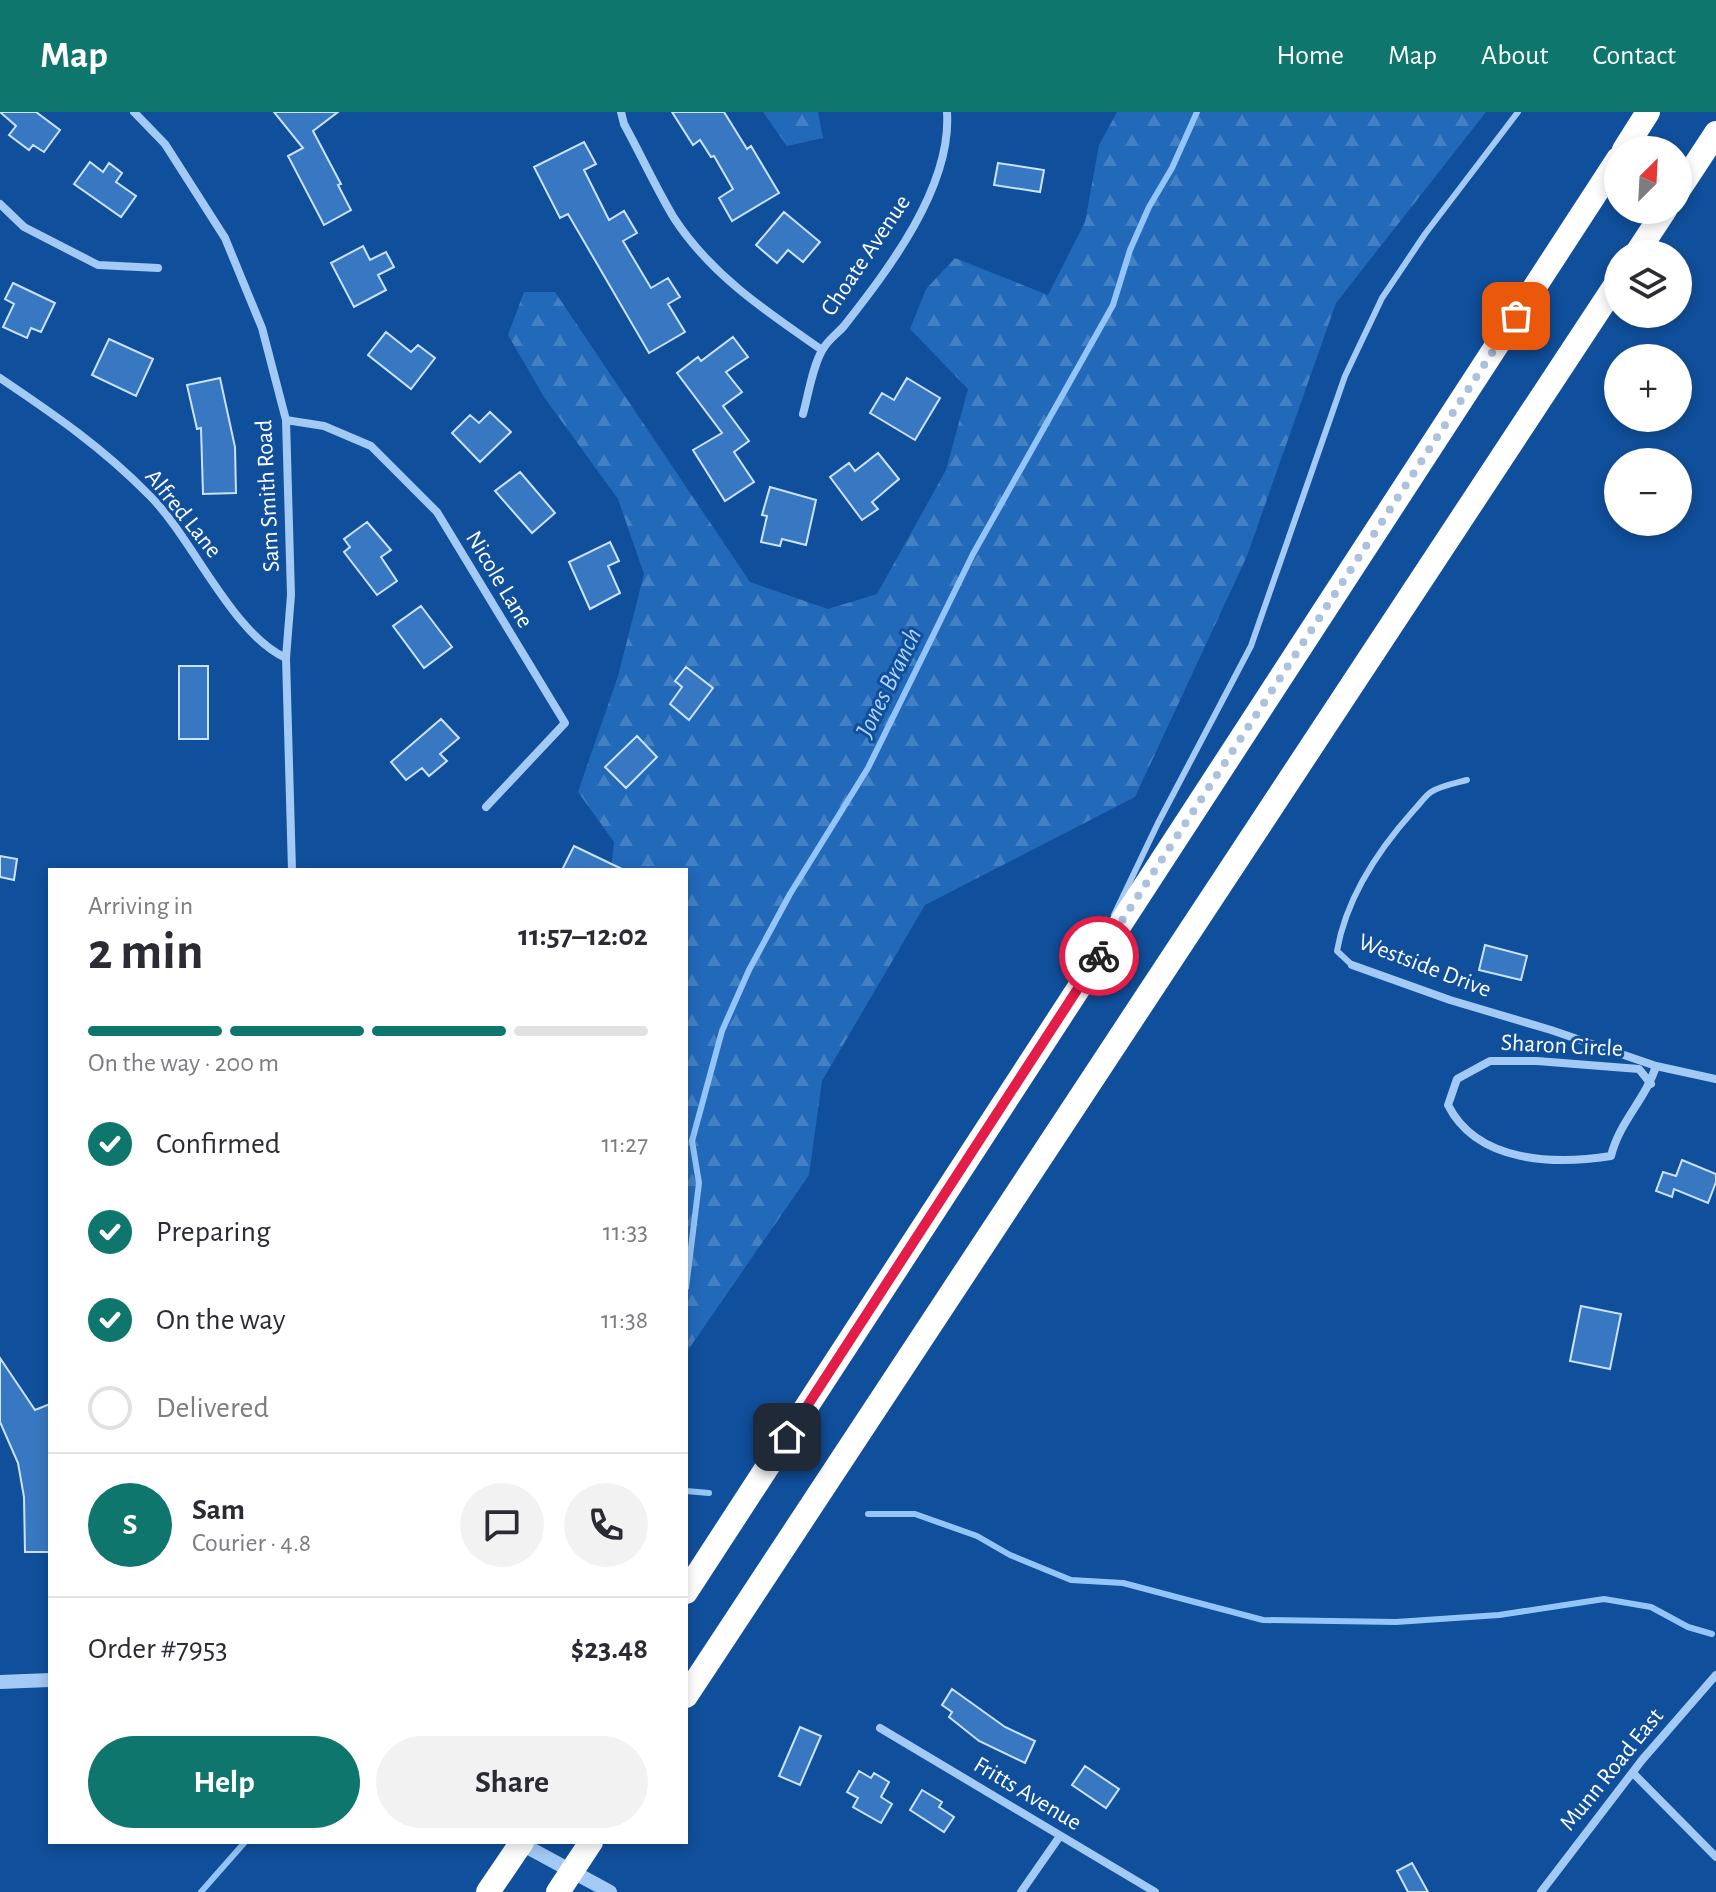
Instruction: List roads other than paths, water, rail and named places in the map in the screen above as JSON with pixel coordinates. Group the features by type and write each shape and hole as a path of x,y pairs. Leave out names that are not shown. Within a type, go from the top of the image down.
{"highway":[{"path":"1633,136 1648,112"},
{"path":"1692,170 1716,133"},
{"path":"688,1589 1604,181"},
{"path":"688,1693 1604,302"},
{"path":"488,1892 519,1844"},
{"path":"558,1892 590,1844"}],"street":[{"name":"Sam Smith Road","path":"134,112 165,144 225,238 262,328 286,420 291,595 286,658 292,868"},
{"path":"621,112 624,124 675,219 710,262 750,300 822,350"},
{"name":"Choate Avenue","path":"803,414 822,350 843,327 901,247 924,206 940,170 947,112"},
{"path":"0,204 24,227 98,265 158,268"},
{"name":"Alfred Lane","path":"0,378 83,434 152,497 242,621 275,654 286,658"},
{"name":"Nicole Lane","path":"286,420 324,426 371,446 437,512 565,723 486,807"},
{"name":"Westside Drive","path":"1352,965 1656,1066 1716,1079"},
{"name":"Sharon Circle","path":"1651,1084 1639,1069 1615,1065 1490,1061 1457,1079 1448,1105 1454,1117 1480,1141 1513,1155 1557,1162 1611,1156 1615,1141 1634,1106 1651,1084 1656,1066"},
{"name":"Munn Road East","path":"1541,1892 1633,1773 1716,1675"},
{"path":"0,1682 48,1680"},
{"name":"Fritts Avenue","path":"880,1728 1155,1892"},
{"path":"1633,1773 1716,1857"},
{"path":"1021,1892 1060,1836"},
{"path":"524,1844 610,1892"}],"lane":[{"path":"1089,973 1127,882 1251,646 1345,376 1382,298 1425,234 1518,112"},
{"name":"Westside Drive","path":"1352,965 1337,951 1340,931 1366,877 1397,830 1431,792 1467,780"}],"waterway":[{"name":"Jones Branch","path":"688,1272 699,1183 692,1141 722,1031 749,970 790,894 868,768 973,554 1113,305 1130,250 1197,112"},
{"path":"688,1491 709,1493"},
{"path":"868,1514 915,1514 977,1536 1010,1555 1071,1580 1123,1583 1263,1620 1396,1622 1499,1615 1604,1599 1651,1607 1688,1627 1712,1634"},
{"name":"Jones Branch","path":"201,1892 243,1844"}]}
